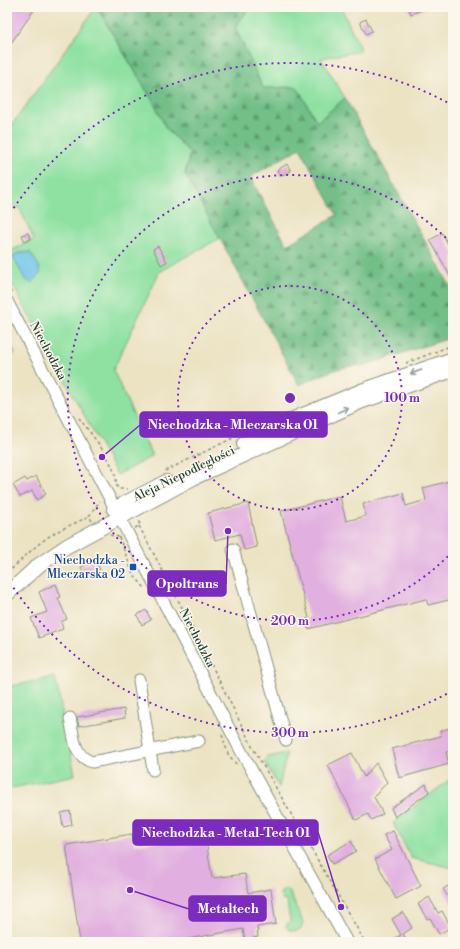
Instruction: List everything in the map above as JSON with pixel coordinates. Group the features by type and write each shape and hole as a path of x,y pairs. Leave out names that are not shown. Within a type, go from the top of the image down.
{"main road":[{"name":"Aleja Niepodległości","path":"116,502 296,418 364,390 453,359"},
{"name":"Aleja Niepodległości","path":"116,502 193,478 353,405 453,370"},
{"path":"7,594 39,566 67,546 116,502"},
{"path":"7,580 56,543 92,522"}],"street":[{"name":"Niechodzka","path":"10,299 116,502 241,751 347,942"},
{"path":"233,549 286,740"},
{"path":"139,680 153,770"},
{"path":"70,718 78,754 84,759 92,762 199,741"}],"path":[{"path":"7,285 10,299"},
{"path":"76,414 107,459 115,474 114,482 116,502"},
{"path":"7,573 25,558 35,547 53,534 92,522 101,500 116,502 133,490"},
{"path":"139,526 197,636 253,748 365,942"}],"green space":[{"path":"96,7 154,103 166,128 190,153 185,174 220,238 160,271 113,370 152,456 117,475 7,275 7,253 34,239 19,207 7,213 7,132"},
{"path":"97,7 272,7 272,9 248,10 235,27 263,88 297,87 317,122 345,98 453,291 453,337 362,366 339,369 299,385 185,174 190,153 166,128 154,103","holes":["300,148 337,215 287,245 250,177"]},
{"path":"272,7 341,7 361,51 321,58 345,98 317,122 297,87 263,88 235,27 248,10 272,9"},
{"path":"7,338 15,353 7,358"},
{"path":"55,677 75,775 7,789 7,687"},
{"path":"287,753 279,787 264,761 268,757"},
{"path":"453,777 453,868 411,858 393,823"},
{"path":"285,889 289,891 303,922 301,929 296,931 289,930 286,926 290,921 287,901 282,900 280,893"}],"water":[{"path":"30,252 39,266 40,274 31,283 25,279 13,257 18,253"}],"building":[{"path":"7,7 36,7 7,49"},
{"path":"408,7 429,7 411,14"},
{"path":"366,19 372,31 366,34 360,22"},
{"path":"287,164 291,171 280,176 277,170"},
{"path":"28,233 31,239 25,242 22,235"},
{"path":"442,233 453,253 453,281 430,240"},
{"path":"158,246 167,262 161,265 153,249"},
{"path":"36,476 46,494 37,500 32,491 20,497 13,485 25,478 27,481"},
{"path":"453,480 453,599 428,605 426,599 308,629 306,619 309,618 281,511 340,496 346,521 366,516 363,504 403,493 406,506 426,500 423,488"},
{"path":"248,503 257,547 244,550 240,534 215,540 208,513"},
{"path":"96,561 100,570 85,576 81,567"},
{"path":"56,584 61,597 58,598 67,619 61,622 63,629 39,638 31,618 47,612 39,592"},
{"path":"146,610 151,620 142,625 137,615"},
{"path":"124,709 125,718 79,726 77,717"},
{"path":"453,727 453,750 446,752 449,764 399,778 392,749 441,736 440,731"},
{"path":"352,753 364,777 376,763 387,782 374,797 383,814 371,820 368,814 356,820 328,765"},
{"path":"426,784 429,792 395,817 391,808"},
{"path":"70,811 72,825 63,827 61,813"},
{"path":"393,831 421,886 396,899 375,859 392,850 384,835"},
{"path":"132,834 134,845 181,838 182,844 206,840 212,878 245,874 248,893 271,889 276,924 257,927 258,937 245,940 243,929 171,942 80,942 66,845"},
{"path":"351,841 356,851 332,864 327,855"},
{"path":"453,883 453,905 443,889"},
{"path":"429,897 438,913 442,911 451,927 439,934 430,918 427,919 418,904"},
{"path":"403,912 412,928 403,934 408,942 389,942 401,935 392,919"}],"place":[{"name":"Niechodzka - Mleczarska 01","path":"102,457"},
{"name":"Opoltrans","path":"228,531"},
{"name":"Niechodzka - Mleczarska 02","path":"133,567"},
{"name":"Metaltech","path":"130,890"},
{"name":"Niechodzka - Metal-Tech 01","path":"341,907"}]}
